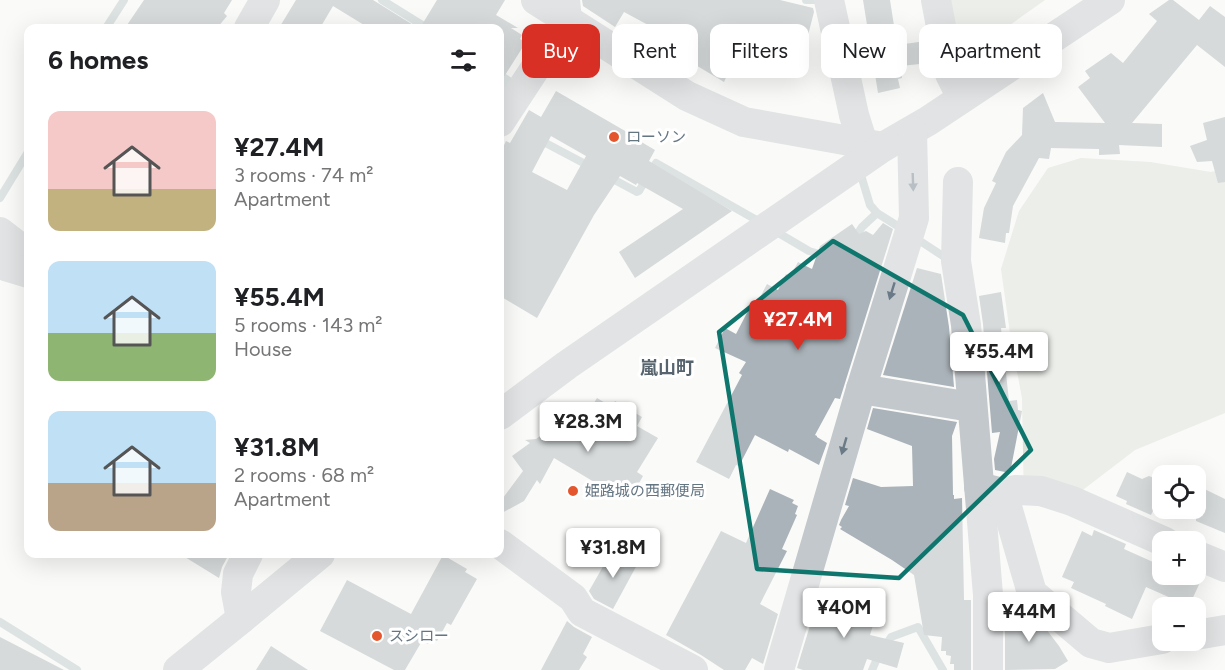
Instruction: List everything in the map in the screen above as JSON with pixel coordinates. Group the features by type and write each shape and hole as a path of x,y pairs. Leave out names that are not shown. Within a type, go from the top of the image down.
{"street":[{"path":"251,24 265,0"},
{"path":"536,0 566,10 687,96 744,122 873,146"},
{"path":"829,0 854,116 873,146"},
{"path":"936,0 950,75 962,98"},
{"path":"504,412 768,227 873,146 912,131 1110,0"},
{"path":"504,115 566,10"},
{"path":"779,670 914,218 912,131"},
{"path":"958,182 956,263 966,325 972,405 991,490 1032,593 1091,642 1109,648 1152,641"},
{"path":"1,240 24,251"},
{"path":"1,240 8,267 24,272"},
{"path":"861,390 972,405"},
{"path":"991,490 1041,491 1072,501 1152,536"},
{"path":"988,670 991,490"},
{"path":"504,547 573,598 582,612 693,670"},
{"path":"242,620 236,592 238,574 246,558"},
{"path":"178,670 315,558"},
{"path":"1206,559 1225,567"},
{"path":"1206,633 1225,630"}],"highlighted area":[{"path":"833,241 963,315 1031,450 899,578 757,569 719,332"}],"shaded area":[{"path":"942,0 1045,0 1011,24 946,24"},
{"path":"1081,158 1150,162 1211,172 1225,169 1225,413 1135,450 1058,509 1024,504 1022,398 1001,269 1019,211 1048,168"}],"building":[{"path":"144,0 232,0 224,13 227,16 220,24 128,24"},
{"path":"296,0 373,0 412,24 362,24 333,6 322,24 281,24"},
{"path":"437,0 505,0 496,15 518,28 511,28 522,35 520,39 522,48 504,77 504,24 422,24"},
{"path":"582,0 780,0 813,8 814,12 809,31 809,24 710,24 710,74 698,66 698,24 646,24 624,12 617,24 612,25 583,6"},
{"path":"863,0 890,0 894,24 867,24"},
{"path":"1169,0 1173,0 1199,20 1210,6 1225,17 1225,67 1197,45 1132,123 1162,124 1162,147 1119,145 1120,154 1099,155 1099,149 1051,148 1049,159 1039,158 1013,206 1005,243 979,238 984,208 996,183 992,181 1006,152 1022,135 1023,108 1043,93 1055,122 1105,123 1078,87 1090,78 1085,71 1111,53 1123,63 1157,21 1149,14"},
{"path":"919,42 919,64 907,65 907,44"},
{"path":"876,78 902,78 898,79 900,88 878,93"},
{"path":"556,91 639,139 655,150 649,161 732,211 635,278 619,252 683,209 620,176 594,215 537,318 504,298 504,145 506,141 510,143 529,110 541,117","holes":["551,136 586,156 567,190 532,172"]},
{"path":"1225,117 1225,182 1218,183 1212,161 1197,162 1190,146 1207,140 1203,123"},
{"path":"883,223 893,229 840,399 835,398 815,435 827,443 819,465 755,435 739,466 736,465 729,479 696,462 742,375 739,373 746,362 715,348 725,328 736,334 750,307 754,309 767,284 778,290 786,274 790,277 798,262 812,269 820,246 852,224 859,234 866,231 873,235"},
{"path":"917,268 941,274 949,327 954,387 883,375"},
{"path":"1001,292 1006,328 1001,328 1009,401 1017,400 1018,410 1022,411 1010,473 995,470 994,459 1000,432 992,433 979,296"},
{"path":"597,398 612,407 615,401 642,417 637,426 658,438 637,472 643,476 630,499 622,495 621,498 554,458 540,484 537,480 524,501 504,512 504,497 523,471 512,456 530,443 525,440 536,439 550,429 556,437 575,434"},
{"path":"873,408 957,422 952,436 953,495 954,499 962,498 964,600 971,600 971,670 954,670 954,664 950,664 951,656 946,655 946,651 941,651 942,637 924,635 914,575 840,529 842,527 839,525 849,506 845,505 853,478 881,487 913,486 912,446 867,429"},
{"path":"1127,472 1142,479 1152,477 1151,515 1126,504 1127,501 1116,496"},
{"path":"770,489 794,500 792,503 798,506 795,514 797,515 782,549 787,551 760,604 778,614 763,664 752,658 745,670 724,670 666,635 721,531 746,543"},
{"path":"1206,490 1225,499 1225,533 1196,521 1196,519 1206,519"},
{"path":"1094,530 1126,544 1124,549 1152,562 1152,585 1199,585 1193,597 1169,597 1146,587 1132,619 1071,588 1074,582 1062,577 1082,531 1092,536"},
{"path":"613,549 638,563 613,609 594,599 589,591"},
{"path":"186,558 227,558 219,578"},
{"path":"441,558 448,558 467,569 465,572 477,579 451,625 447,623 437,641 430,638 428,644 422,641 405,670 394,670 320,631 347,580 411,614"},
{"path":"820,593 856,603 853,613 875,619 870,635 904,643 897,668 867,659 863,670 803,670 797,668"},
{"path":"1005,600 1017,600 1021,613 1043,625 1068,661 1055,669 1005,670"},
{"path":"567,621 592,637 583,654 587,657 579,670 541,670"},
{"path":"0,637 64,670 0,670"},
{"path":"271,646 308,670 256,670"}],"waterway":[{"path":"109,24 124,0"},
{"path":"382,0 421,24"},
{"path":"806,0 815,0"},
{"path":"504,78 509,81 505,89"},
{"path":"538,139 591,167"},
{"path":"0,198 24,159"},
{"path":"609,177 637,192 656,163 760,222"},
{"path":"860,172 870,205 877,213 904,230"},
{"path":"853,241 862,227 877,213"},
{"path":"775,231 809,251 826,256"},
{"path":"914,237 949,260"},
{"path":"0,622 77,670"},
{"path":"872,670 891,637 918,627 943,670"}],"place":[{"name":"ローソン","path":"614,137"},
{"name":"姫路城の西郵便局","path":"573,491"},
{"name":"スシロー","path":"377,636"}],"district":[{"name":"嵐山町","path":"667,368"}]}
